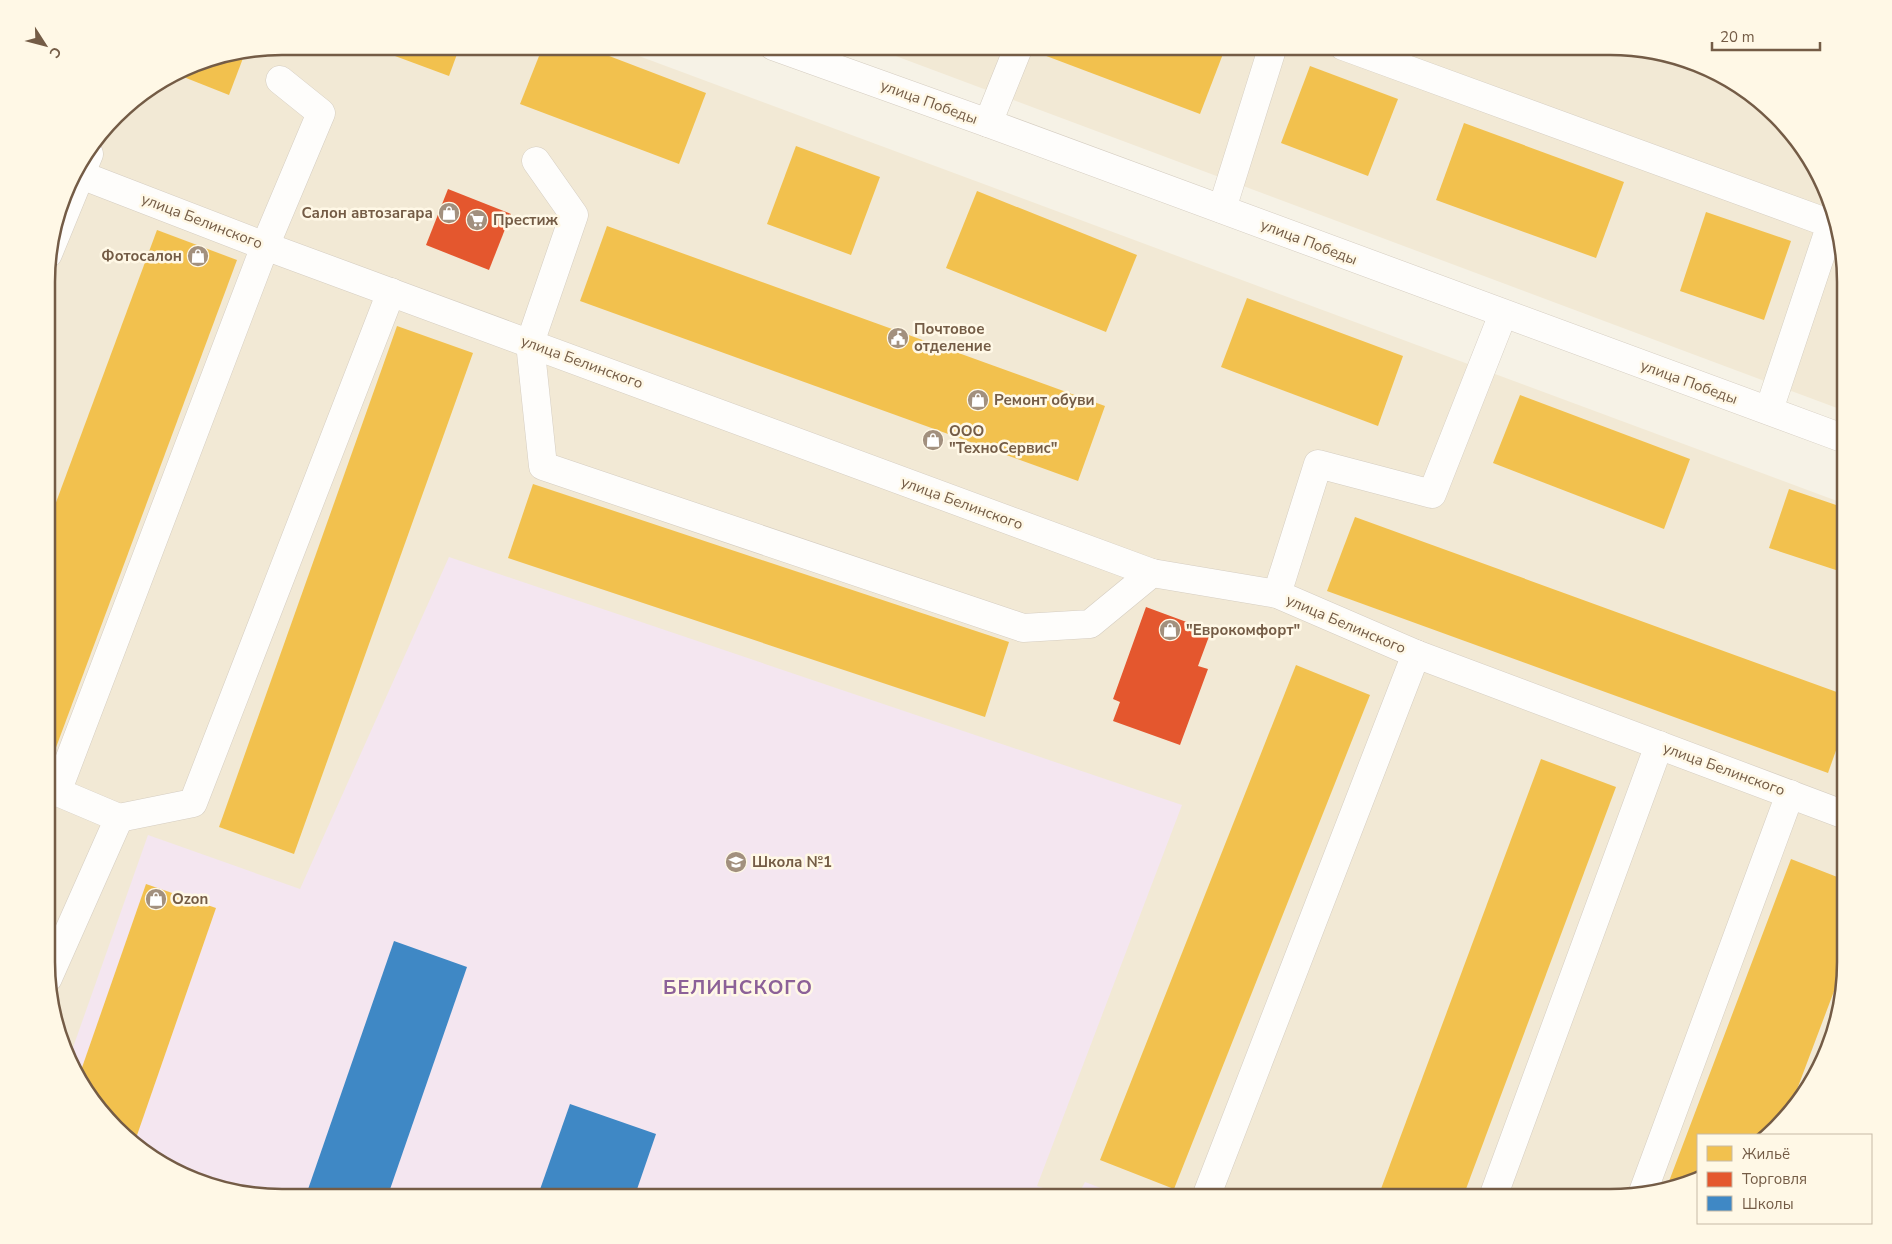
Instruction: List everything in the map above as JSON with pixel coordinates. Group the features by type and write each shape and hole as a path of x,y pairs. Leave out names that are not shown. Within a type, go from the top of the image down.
{"street":[{"name":"улица Победы","path":"797,55 988,123 1837,436"},
{"path":"988,123 1015,55"},
{"path":"1222,209 1270,55"},
{"path":"1368,55 1829,223"},
{"path":"55,785 265,246 321,113 280,80"},
{"path":"536,161 574,215 530,343 543,466 1023,628 1090,624 1152,573"},
{"name":"улица Белинского","path":"87,165 265,246 1152,573 1277,594 1416,654 1837,812"},
{"path":"1769,410 1830,227"},
{"path":"55,791 119,818 193,803 390,292"},
{"path":"1277,594 1318,464 1432,494 1503,314"},
{"path":"1209,1189 1416,654"},
{"path":"1496,1189 1659,745"},
{"path":"1645,1186 1790,794"},
{"path":"55,962 119,818"}],"shaded area":[{"path":"267,55 636,55 1837,501 1837,977 1829,1021 1814,1063 1799,1088 1771,1123 1759,1134 1697,1134 1697,1172 1654,1185 1625,1189 267,1189 223,1181 181,1166 156,1151 121,1123 93,1088 78,1063 63,1021 55,977 55,267 63,223 78,181 93,156 111,132 132,111 156,93 181,78 209,67 238,59"},
{"path":"893,55 1625,55 1654,59 1697,72 1724,85 1771,121 1807,168 1820,195 1833,238 1837,267 1837,408"},
{"name":"Школа №1","path":"449,557 1182,805 1037,1186 1046,1189 267,1189 238,1185 195,1172 168,1159 121,1123 85,1076 72,1050 148,835 300,889"},
{"path":"1085,1182 1103,1189 1081,1189"}],"building: Жильё":[{"path":"392,55 457,55 449,76"},
{"path":"539,55 607,55 706,93 679,164 520,104"},
{"path":"1044,55 1223,55 1200,114"},
{"path":"243,58 229,95 183,77 209,67"},
{"path":"1310,66 1398,99 1368,176 1281,143"},
{"path":"1464,123 1624,182 1596,258 1436,200"},
{"path":"796,146 880,177 851,255 767,224"},
{"path":"977,191 1137,255 1106,332 946,268"},
{"path":"1706,212 1791,241 1764,320 1680,291"},
{"path":"607,226 1105,406 1078,481 580,301"},
{"path":"157,230 237,260 55,750 55,505"},
{"path":"1247,298 1403,356 1378,426 1221,367"},
{"path":"397,326 473,353 294,854 219,827"},
{"path":"1520,395 1690,459 1664,529 1493,463"},
{"path":"533,484 1009,642 985,717 508,558"},
{"path":"1789,489 1837,505 1837,570 1769,548"},
{"path":"1355,517 1837,692 1837,748 1828,773 1327,591"},
{"path":"1296,665 1370,695 1174,1189 1100,1160"},
{"path":"1541,759 1616,787 1466,1189 1381,1189"},
{"path":"1791,859 1837,877 1836,987 1796,1092 1781,1112 1759,1134 1697,1134 1697,1172 1669,1181"},
{"path":"146,884 216,908 137,1136 111,1112 81,1069"}],"building: Торговля":[{"path":"448,189 511,214 489,270 426,245"},
{"path":"1146,607 1211,631 1198,666 1208,669 1180,745 1113,721 1120,702 1113,699"}],"building: Школы":[{"path":"394,941 467,967 390,1189 308,1189"},
{"path":"570,1104 656,1134 637,1189 540,1189"}],"place":[{"name":"Салон автозагара","path":"449,213"},
{"name":"Престиж","path":"477,220"},
{"name":"Фотосалон","path":"198,256"},
{"name":"Почтовое отделение","path":"898,338"},
{"name":"Ремонт обуви","path":"978,400"},
{"name":"ООО \"ТехноСервис\"","path":"933,440"},
{"name":"\"Еврокомфорт\"","path":"1170,630"},
{"name":"Школа №1","path":"736,862"},
{"name":"Ozon","path":"156,899"}],"district":[{"name":"БЕЛИНСКОГО","path":"738,987"}]}
